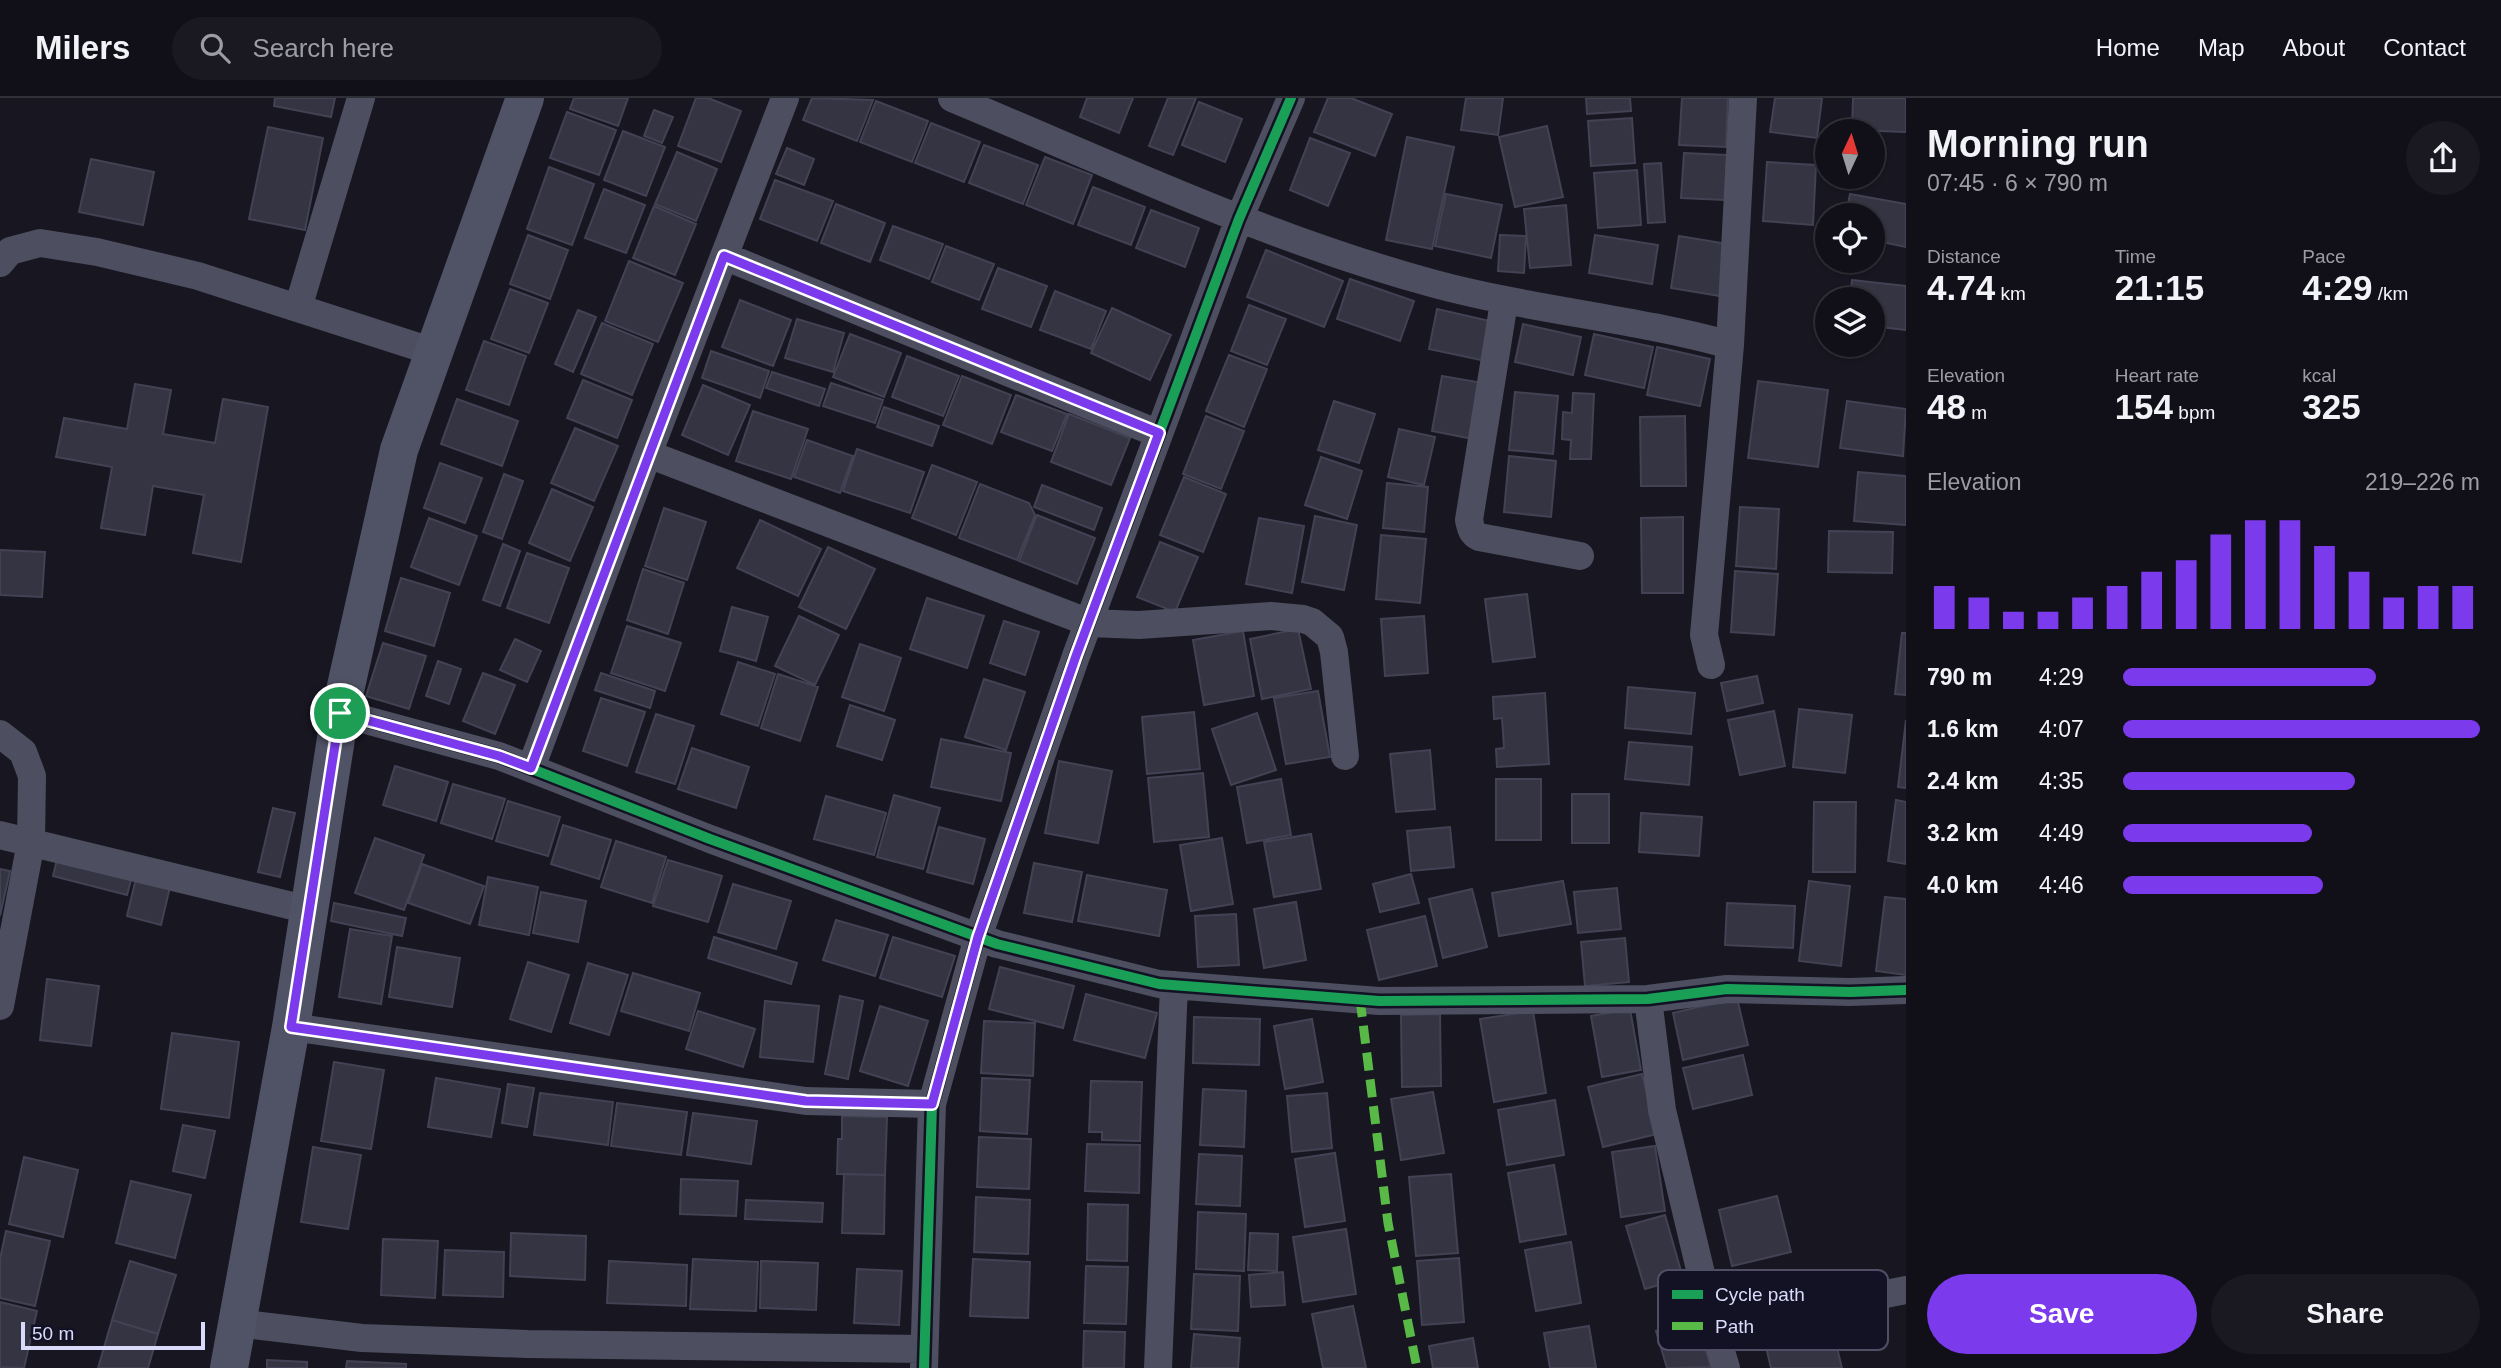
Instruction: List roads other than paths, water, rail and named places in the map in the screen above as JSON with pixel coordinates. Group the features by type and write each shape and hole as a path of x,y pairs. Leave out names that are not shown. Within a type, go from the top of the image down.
{"street":[{"path":"298,308 361,98"},
{"path":"229,1368 291,1027 340,713 399,450 525,98"},
{"path":"531,768 785,98"},
{"path":"952,98 1239,219 1314,247 1433,284 1504,302 1698,336 1730,345"},
{"path":"237,1323 362,1338 924,1358 932,1104 978,937 1076,656 1159,433 1239,219 1291,98"},
{"path":"1711,665 1704,635 1730,345 1743,98"},
{"path":"0,263 10,251 40,243 97,252 198,275 435,352"},
{"path":"724,256 1159,433"},
{"path":"1504,302 1469,520 1471,530 1479,537 1580,556"},
{"path":"648,454 1090,623 1139,625 1270,616 1312,622 1330,637 1334,652 1345,756"},
{"path":"340,713 499,756 710,839 998,944 1159,984 1379,1000 1648,999 1727,989 1850,992 1906,990"},
{"path":"0,734 23,752 32,776 31,842 0,1006"},
{"path":"0,835 309,909"},
{"path":"1158,1368 1174,985"},
{"path":"1648,999 1661,1110 1700,1270"},
{"path":"291,1027 806,1101 932,1104"},
{"path":"1888,1294 1906,1290"},
{"path":"1721,1350 1726,1368"}]}
